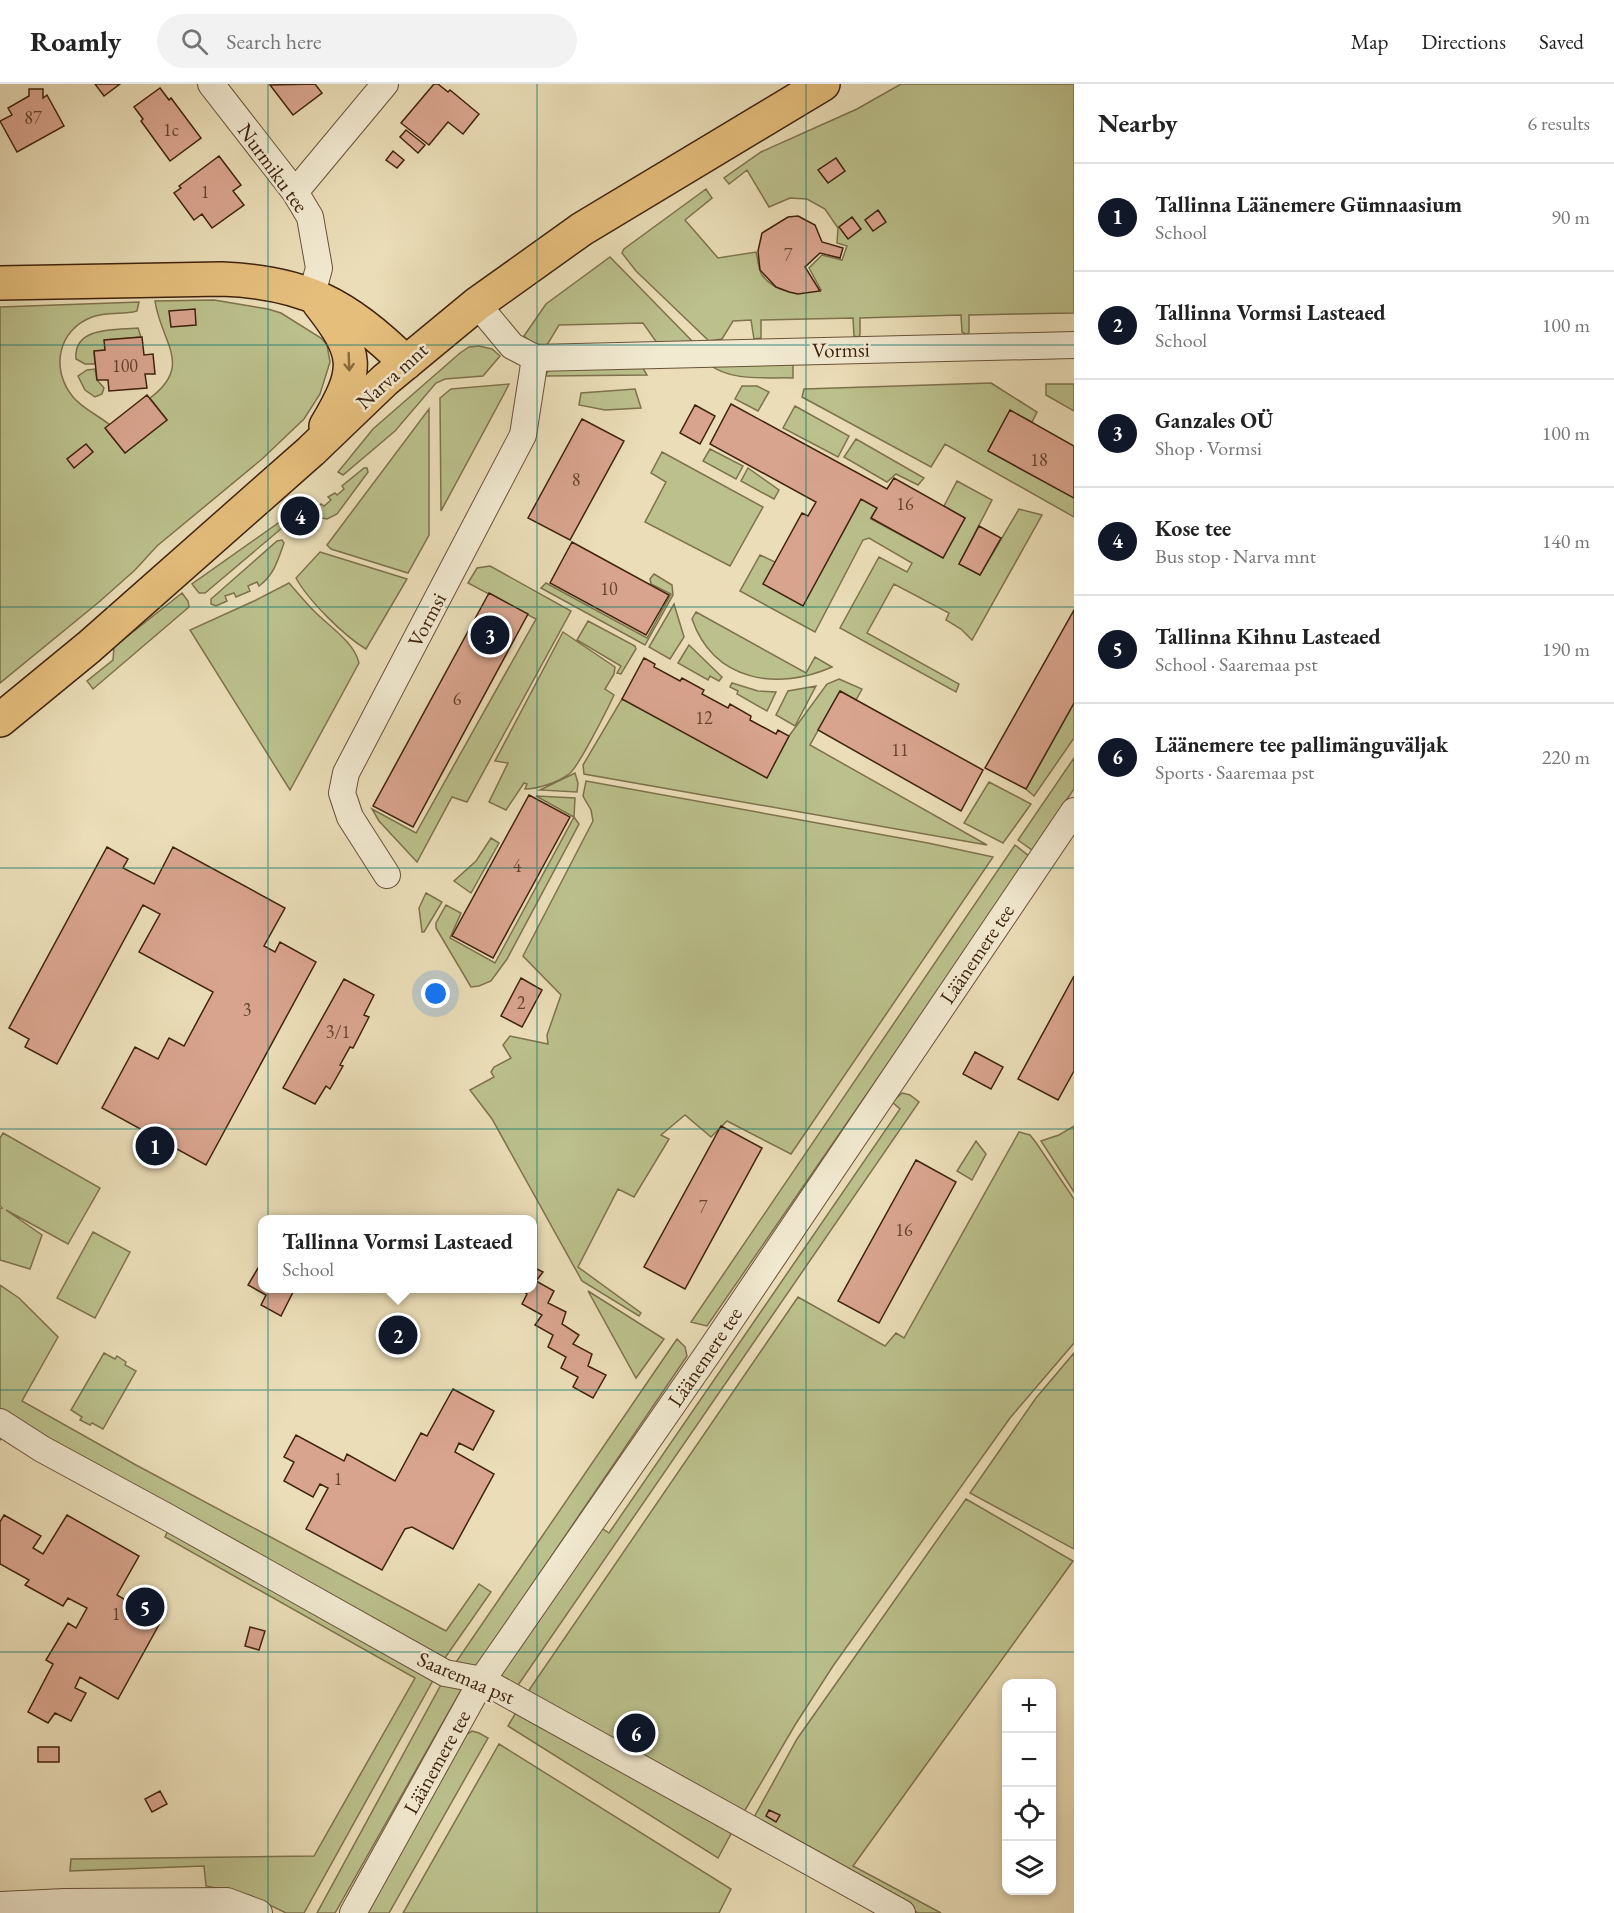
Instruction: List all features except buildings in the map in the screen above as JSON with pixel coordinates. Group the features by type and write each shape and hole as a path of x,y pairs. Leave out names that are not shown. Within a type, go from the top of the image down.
{"main road":[{"name":"Narva mnt","path":"0,720 89,647 311,451 406,363 477,304 582,229 823,84"},
{"path":"0,283 222,279 257,280 278,284 312,294 362,322 406,363"},
{"path":"311,451 343,395 350,367 350,354 344,338 312,294"}],"street":[{"name":"Nurmiku tee","path":"211,84 295,192 310,217 319,268 312,294"},
{"path":"295,192 384,84"},
{"path":"477,304 512,346 535,358"},
{"name":"Vormsi","path":"387,875 350,817 342,793 346,773 523,435 535,358 1074,345"},
{"name":"Läänemere tee","path":"353,1913 482,1680 711,1348 1074,811"},
{"name":"Saaremaa pst","path":"0,1422 42,1449 445,1673 482,1680 902,1913"},
{"path":"0,1905 65,1902 227,1902 259,1913"}],"green space":[{"path":"901,84 1074,84 1074,313 969,315 967,335 962,332 961,315 860,318 858,337 854,336 853,318 761,320 761,338 754,339 751,320 733,321 722,339 709,341 636,271 622,253 624,249 706,189 712,198 685,220 718,258 756,252 762,275 774,286 797,292 821,290 809,268 822,255 842,260 847,246 837,243 838,228 825,209 807,199 790,198 769,207 747,170 729,184 724,178 761,152 857,109"},
{"path":"610,257 694,343 657,343 643,323 559,325 547,345 533,344 524,336 546,304"},
{"path":"214,300 281,313 321,338 327,345 330,362 320,394 304,419 262,459 157,546 135,570 99,602 0,683 0,307 139,302 137,311 97,315 80,323 71,331 61,351 61,375 66,386 81,405 110,425 106,429 125,453 167,420 150,398 163,386 170,375 172,364 171,353 155,301"},
{"path":"138,328 141,337 105,340 105,350 94,352 95,364 85,364 76,359 77,348 88,335 108,330"},
{"path":"479,346 492,349 500,356 483,376 445,379 436,383 395,431 343,475 338,472 373,429 460,353 469,347"},
{"path":"793,361 793,378 738,376 727,374 709,364"},
{"path":"641,365 647,375 545,376 548,371 556,368"},
{"path":"95,369 97,380 104,388 102,394 95,397 85,390 78,376 87,370"},
{"path":"991,383 1037,412 1032,422 1010,411 988,451 1074,498 1074,517 945,444 931,467 802,397 804,389"},
{"path":"509,384 441,511 440,398 451,389"},
{"path":"1046,384 1074,384 1074,411 1046,395"},
{"path":"742,386 757,386 769,392 758,411 735,399"},
{"path":"635,389 641,408 605,410 579,405 581,393"},
{"path":"795,406 849,436 838,457 783,428"},
{"path":"429,409 429,535 408,573 331,549 327,545"},
{"path":"856,439 924,478 918,485 896,474 887,482 844,457"},
{"path":"710,449 743,466 736,479 703,461"},
{"path":"662,452 763,507 730,566 645,522 666,482 651,473"},
{"path":"367,468 368,472 337,514 327,519 317,517 314,510 321,504 324,506 331,500 328,497 335,493 337,495 344,489 342,486"},
{"path":"748,468 779,490 774,499 741,481"},
{"path":"957,481 992,500 959,564 980,575 1019,509 1042,515 972,640 961,629 946,620 949,613 894,584 867,633 959,684 956,692 840,628 879,557 907,572 912,563 869,538 863,540 815,632 740,591 760,555 775,562 803,605 861,499 877,508 871,519 943,558 965,518 944,506"},
{"path":"281,521 282,528 205,593 199,593 192,584"},
{"path":"282,540 284,543 277,561 264,582 259,586 257,582 248,586 250,591 236,597 234,593 225,596 227,601 216,606 211,604 211,599 277,541"},
{"path":"320,552 407,579 366,649 347,636 327,617 296,578"},
{"path":"490,566 571,611 467,802 452,797 417,862 379,821 372,809 416,833 536,619 468,583 477,568"},
{"path":"654,574 672,585 673,595 645,645 541,588 546,583 647,638 671,594 651,584 650,579"},
{"path":"289,583 315,612 341,635 352,648 359,663 290,790 190,630"},
{"path":"182,593 189,607 93,689 87,681 113,660 114,647"},
{"path":"674,604 684,637 670,659 649,647"},
{"path":"696,612 806,673 815,657 832,667 790,678 770,679 750,676 732,668 716,656 702,640 692,619"},
{"path":"588,621 635,646 636,649 621,674 617,673 621,666 577,640"},
{"path":"563,632 615,667 614,674 605,689 614,695 586,750 569,774 536,788 525,789 527,784 524,783 506,810 489,802 508,763 495,761"},
{"path":"689,645 722,677 719,681 710,676 708,680 678,663"},
{"path":"839,679 862,689 856,700 840,691 810,745 987,845 584,774 583,765 622,699 767,777 789,736 827,684"},
{"path":"732,683 758,691 776,692 767,711 737,694 738,691 730,687"},
{"path":"816,686 795,726 776,715 788,691"},
{"path":"1074,703 1074,738 1034,796 1026,789"},
{"path":"1074,758 1074,789 1032,850 1018,840"},
{"path":"575,773 578,783 577,792 540,790"},
{"path":"586,781 928,843 993,857 791,1154 727,1121 711,1137 685,1115 661,1135 669,1139 634,1197 618,1189 578,1267 641,1313 639,1316 582,1281 492,1119 470,1090 494,1077 491,1072 494,1067 511,1058 503,1045 510,1036 548,1044 547,1035 561,995 523,956 593,821 591,810 583,796"},
{"path":"989,782 1031,804 1003,843 964,823"},
{"path":"536,796 575,798 574,817"},
{"path":"574,817 579,824 507,959 491,981 471,987 436,928 436,923 446,905 461,913 450,938 495,963"},
{"path":"491,838 499,843 471,893 454,881 476,861"},
{"path":"1015,845 1030,857 707,1326 691,1322"},
{"path":"426,893 442,902 422,932 419,908"},
{"path":"902,1093 910,1095 919,1102 514,1691 496,1681 600,1527 609,1533 900,1109 892,1102"},
{"path":"1074,1126 1074,1192 1041,1141 1059,1135"},
{"path":"1019,1132 1030,1135 1074,1199 1074,1343 1010,1418 833,1666 741,1817 525,1696 798,1297 885,1346 896,1333 904,1338"},
{"path":"3,1133 100,1188 68,1244 6,1210 42,1235 30,1269 0,1260 0,1209 2,1208 0,1206 0,1138"},
{"path":"976,1141 986,1154 972,1180 957,1171"},
{"path":"93,1232 130,1252 95,1318 57,1298"},
{"path":"0,1285 19,1298 58,1337 22,1401 136,1465 446,1631 479,1584 491,1592 440,1665 9,1424 0,1440"},
{"path":"588,1291 664,1339 636,1378"},
{"path":"677,1339 685,1347 687,1356 475,1669 452,1668"},
{"path":"104,1353 115,1359 117,1356 126,1362 125,1365 136,1371 103,1429 80,1420 82,1417 71,1410"},
{"path":"1074,1353 1074,1549 970,1493 1036,1398"},
{"path":"966,1499 1073,1561 853,1866 941,1913 918,1913 752,1821 797,1739"},
{"path":"170,1526 436,1675 304,1913 286,1913 249,1895 206,1886 204,1866 70,1871 71,1859 314,1856 415,1678 165,1537"},
{"path":"443,1681 465,1683 335,1913 317,1913"},
{"path":"518,1709 733,1830 718,1858 508,1726"},
{"path":"472,1731 488,1738 389,1913 364,1913 464,1736"},
{"path":"499,1744 731,1889 719,1913 403,1913"}],"place":[{"name":"Kose tee","path":"300,516"},
{"name":"Ganzales OÜ","path":"490,635"},
{"name":"Tallinna Läänemere Gümnaasium","path":"155,1146"},
{"name":"Tallinna Vormsi Lasteaed","path":"398,1335"},
{"name":"Tallinna Kihnu Lasteaed","path":"145,1607"},
{"name":"Läänemere tee pallimänguväljak","path":"636,1733"}]}
